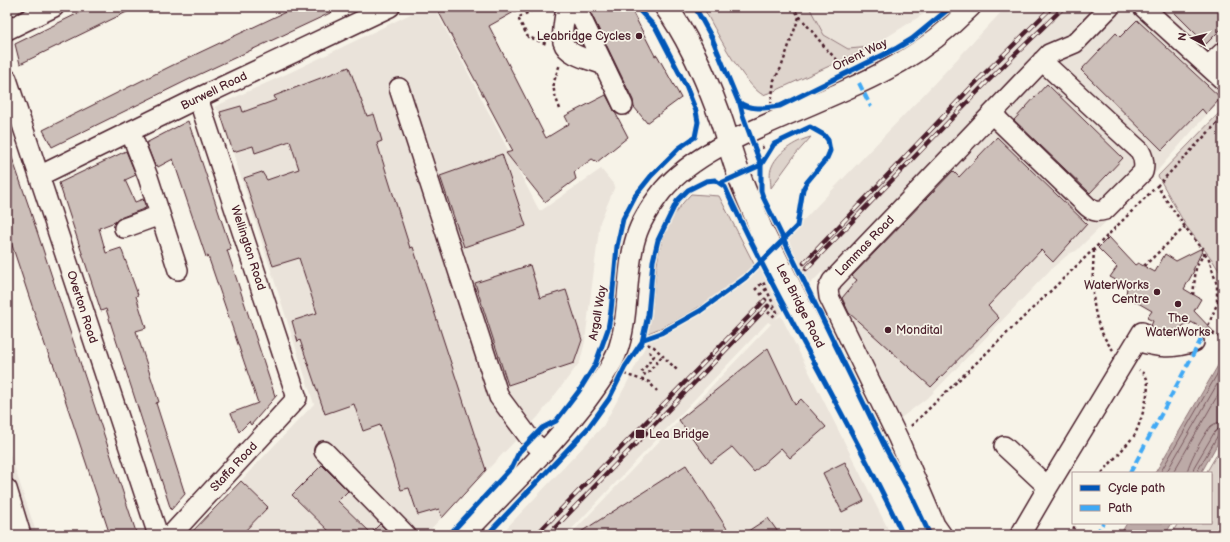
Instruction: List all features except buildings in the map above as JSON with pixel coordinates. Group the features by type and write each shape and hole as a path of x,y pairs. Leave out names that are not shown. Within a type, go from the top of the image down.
{"main road":[{"name":"Lea Bridge Road","path":"666,7 687,41 709,87 739,176 762,228 803,313 918,535"}],"street":[{"path":"7,30 54,7"},
{"name":"Burwell Road","path":"39,176 198,98 390,7"},
{"path":"566,7 563,41 558,46 575,54 604,64"},
{"path":"576,7 624,105"},
{"name":"Orient Way","path":"729,143 902,62 933,41 971,7"},
{"path":"1143,7 1223,80"},
{"name":"Lammas Road","path":"942,535 936,525 898,438 829,297 828,289 832,281 1049,54 1075,43 1105,13"},
{"path":"1208,66 1223,52"},
{"path":"992,114 1093,211 1099,212 1105,210 1143,172 1143,157 1140,151 1042,61"},
{"name":"Overton Road","path":"7,79 158,535"},
{"path":"399,88 499,397 531,440 544,452"},
{"name":"Wellington Road","path":"198,98 297,398"},
{"path":"130,131 148,177 178,270"},
{"path":"464,535 544,452 592,394 615,357 626,321 629,281 636,238 642,221 671,182 688,167 729,143"},
{"path":"124,228 160,215"},
{"path":"1020,535 1139,337 1154,346 1168,347 1182,346 1202,335"},
{"name":"Staffa Road","path":"171,535 297,398"},
{"path":"1004,446 1048,487"},
{"path":"324,451 406,535"},
{"path":"7,489 21,535"}],"path":[{"path":"538,7 518,18 528,37 558,46 552,89 560,109"},
{"path":"792,7 828,51 850,72"},
{"path":"764,108 773,107 774,80 781,68 799,17"},
{"path":"898,438 1094,249 1223,117"},
{"path":"688,142 695,137 704,158"},
{"path":"762,146 764,150"},
{"path":"765,159 771,149"},
{"path":"1157,186 1209,259 1217,285 1217,304"},
{"path":"1144,266 1185,227"},
{"path":"1094,249 1092,289 1094,312 1099,329 1115,352"},
{"path":"1193,294 1196,268 1204,253"},
{"path":"755,290 763,282 777,312 772,317"},
{"path":"760,295 766,289"},
{"path":"1202,335 1223,295"},
{"path":"768,314 774,308"},
{"path":"1202,335 1212,333 1223,339"},
{"path":"649,336 643,340 654,347 677,370"},
{"path":"621,341 649,352 654,356 641,373 646,375 663,355"},
{"path":"1103,472 1134,436 1144,411 1148,380 1145,374 1138,370"},
{"path":"622,374 649,382 657,391"},
{"path":"1072,535 1075,524"}],"shaded area":[{"path":"425,7 434,7 539,210 542,210 601,169 615,186 600,222 585,341 580,362 538,417 425,535 189,535 314,404 220,112 214,107 293,71"},
{"path":"703,7 809,7 824,35 848,49 871,47 763,95 755,89 738,68"},
{"path":"809,7 933,7 871,47 848,49 824,35"},
{"path":"1006,7 1223,7 1223,96 1151,178 1076,251 1070,253 1051,269 931,395 893,424 838,303 822,272 775,319 781,316 891,535 570,535 771,324 768,322 566,535 500,535 603,426 648,341 680,326 721,300 747,279"},
{"path":"1223,109 1223,277 1211,258 1186,226 1158,176"},
{"path":"811,137 795,155 771,188 770,171 773,163 787,148 799,141"},
{"path":"691,194 719,196 754,264 749,271 700,306 674,321 646,334 652,310 657,260 664,234 679,208"},
{"path":"7,444 15,469 37,535 7,535"},
{"path":"1223,444 1223,535 1171,535 1177,524 1212,524 1212,472 1207,472"}],"water":[{"path":"1223,357 1223,434 1202,472 1156,472"},
{"path":"1126,524 1171,524 1165,535 1120,535"}],"railway":[{"path":"804,263 980,78 1052,7"},
{"path":"806,269 986,83 1064,7"},
{"path":"536,535 765,300"},
{"path":"548,535 768,306"}],"marked path":[{"path":"859,83 871,107"},
{"path":"1131,472 1205,332"},
{"path":"1096,535 1102,524"}],"cycle path":[{"path":"638,7 656,28 686,86 696,111 698,122 695,137"},
{"path":"695,7 712,38 738,101 752,108 780,106 897,48 912,39 951,7"},
{"path":"740,104 761,165 761,191 763,197 886,449 911,495 930,535"},
{"path":"644,339 661,333 700,311 745,278 797,226 803,189 827,158 830,151 828,140 824,135 810,127 774,144 761,165 721,183"},
{"name":"Argall Way","path":"449,535 512,467 519,452 542,428 556,421 579,391 595,365 608,329 617,246 623,219 635,196 651,176 679,148 695,137"},
{"path":"487,535 588,428 609,399 625,367 642,342 648,315 653,261 658,240 677,201 688,190 706,181 715,180 725,187 768,275 860,448 903,535"}],"place":[{"name":"Leabridge Cycles","path":"639,36"},
{"name":"WaterWorks Centre","path":"1157,292"},
{"name":"The WaterWorks","path":"1178,304"},
{"name":"Mondital","path":"888,330"},
{"name":"Lea Bridge","path":"640,434"}]}
